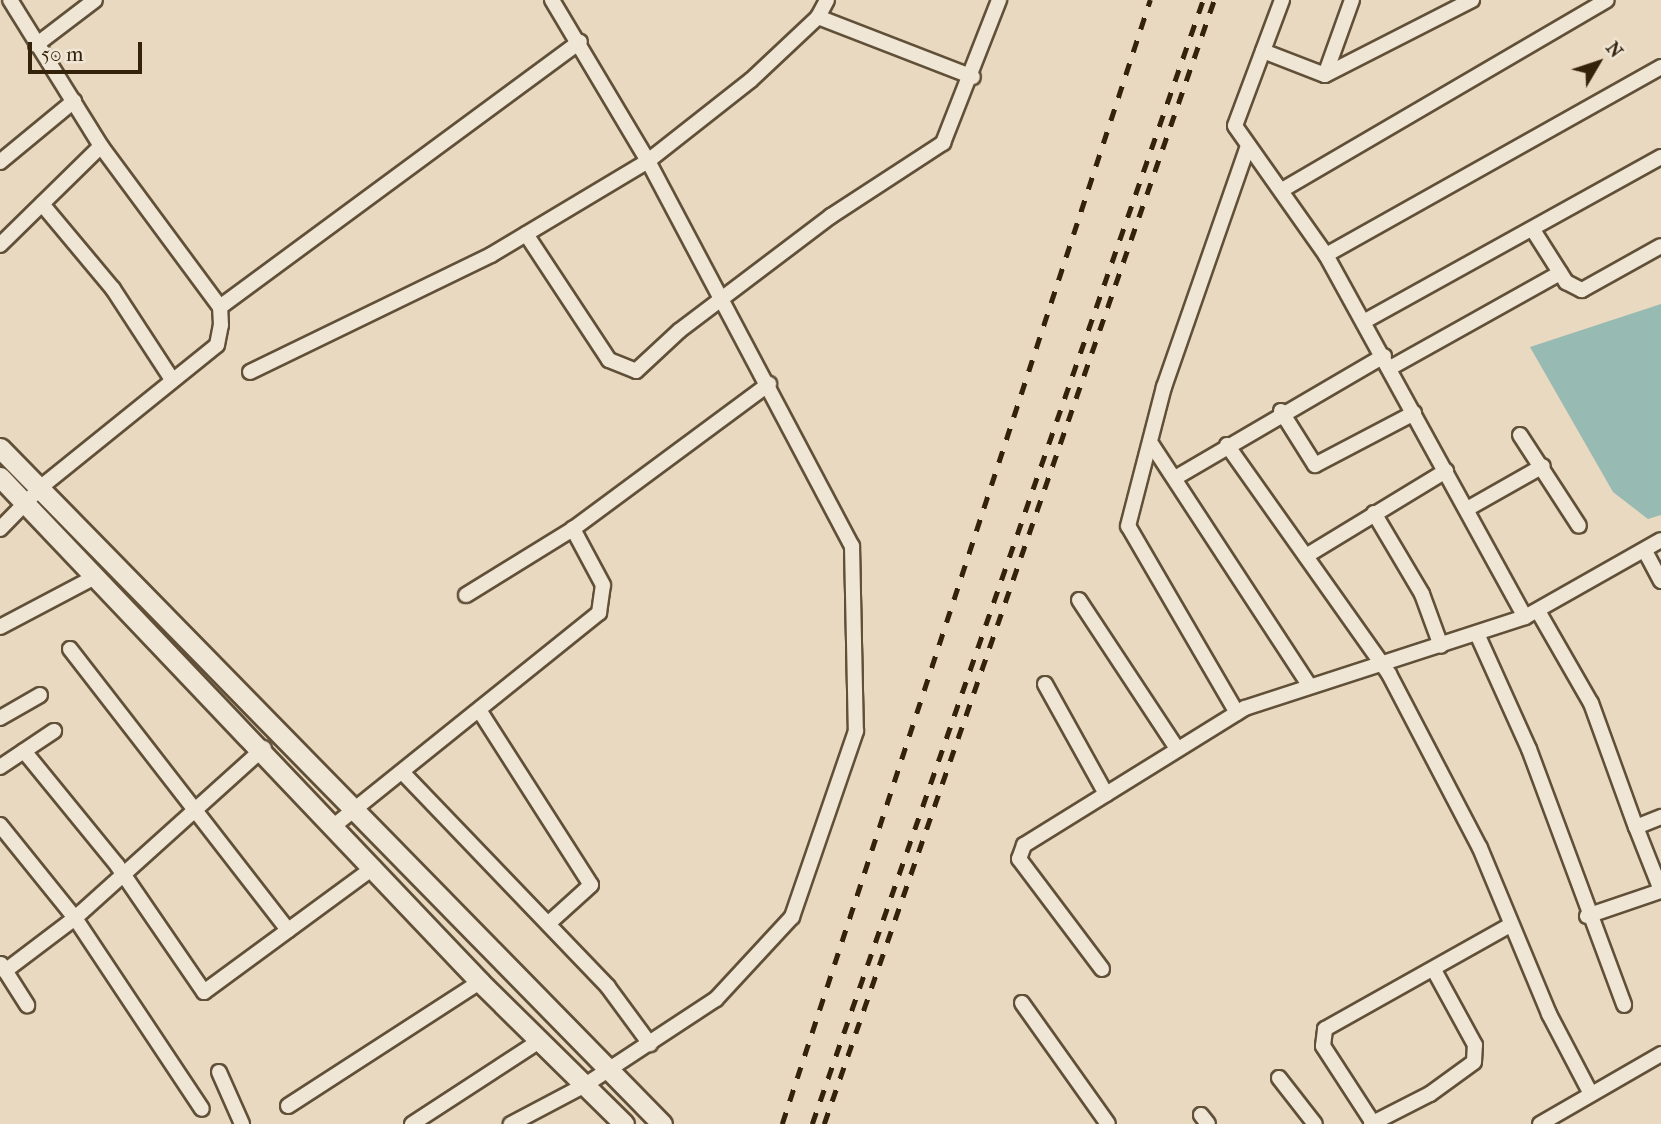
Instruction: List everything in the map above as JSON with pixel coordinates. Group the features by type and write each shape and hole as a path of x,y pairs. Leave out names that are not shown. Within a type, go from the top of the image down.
{"street":[{"path":"36,45 95,0"},
{"path":"511,1124 585,1085 716,999 785,928 856,731 852,546 769,384 648,162 580,42 552,0"},
{"path":"250,372 526,234 648,162 818,17 827,0"},
{"path":"526,234 609,360 628,372 645,366 722,300 943,143 973,77 999,0"},
{"path":"1282,0 1235,125 1326,255 1467,509 1591,703 1661,890 1587,916"},
{"path":"1325,75 1352,0"},
{"path":"1263,51 1325,75 1472,0"},
{"path":"1282,190 1607,0"},
{"path":"0,529 41,488 171,377 217,345 220,307 101,146 8,3"},
{"path":"818,17 973,77"},
{"path":"220,307 580,42"},
{"path":"1326,255 1661,66"},
{"path":"0,162 74,101"},
{"path":"0,245 101,146"},
{"path":"1237,713 1130,536 1130,516 1152,445 1164,387 1248,146"},
{"path":"1365,321 1661,157"},
{"path":"42,204 113,289 171,377"},
{"path":"1533,230 1560,273 1582,290 1661,246"},
{"path":"1175,478 1281,411 1387,362 1560,273"},
{"path":"466,595 573,528 769,384"},
{"path":"1281,411 1314,465 1414,413"},
{"path":"1520,435 1543,466 1579,526"},
{"path":"1152,445 1310,686"},
{"path":"1227,445 1380,660 1480,848 1510,925 1591,1094"},
{"path":"0,448 356,806 606,1072 662,1124"},
{"path":"1467,509 1543,466"},
{"path":"1306,556 1446,471"},
{"path":"0,477 27,502 93,578 264,748 480,982 624,1124"},
{"path":"1374,513 1422,594 1441,646"},
{"path":"335,825 356,806 404,774 481,713 603,606 603,585 573,528"},
{"path":"1102,969 1019,852 1176,747 1237,713 1380,660 1478,636 1532,614 1661,540"},
{"path":"1644,551 1661,581"},
{"path":"1,625 93,578"},
{"path":"1079,600 1176,747"},
{"path":"1478,636 1529,749 1587,916 1624,1005"},
{"path":"70,649 288,930"},
{"path":"1045,684 1106,794"},
{"path":"0,718 40,695"},
{"path":"481,713 591,885 549,923"},
{"path":"0,766 54,731"},
{"path":"27,1005 2,967 75,918 124,876 194,808 264,748"},
{"path":"24,751 124,876 204,992 374,867"},
{"path":"404,774 549,923 650,1044"},
{"path":"1636,827 1661,817"},
{"path":"0,825 75,918 202,1109"},
{"path":"1434,970 1475,1045 1474,1062 1372,1123 1322,1037 1434,970 1510,925"},
{"path":"288,1106 480,982"},
{"path":"1022,1003 1104,1123"},
{"path":"412,1124 538,1042"},
{"path":"1540,1124 1661,1054"},
{"path":"219,1072 242,1124"},
{"path":"1279,1078 1315,1124"}],"water":[{"path":"1661,304 1661,515 1648,519 1613,492 1530,347"}],"railway":[{"path":"782,1124 1150,0"},
{"path":"812,1124 1203,0"},
{"path":"824,1124 1214,0"}]}
